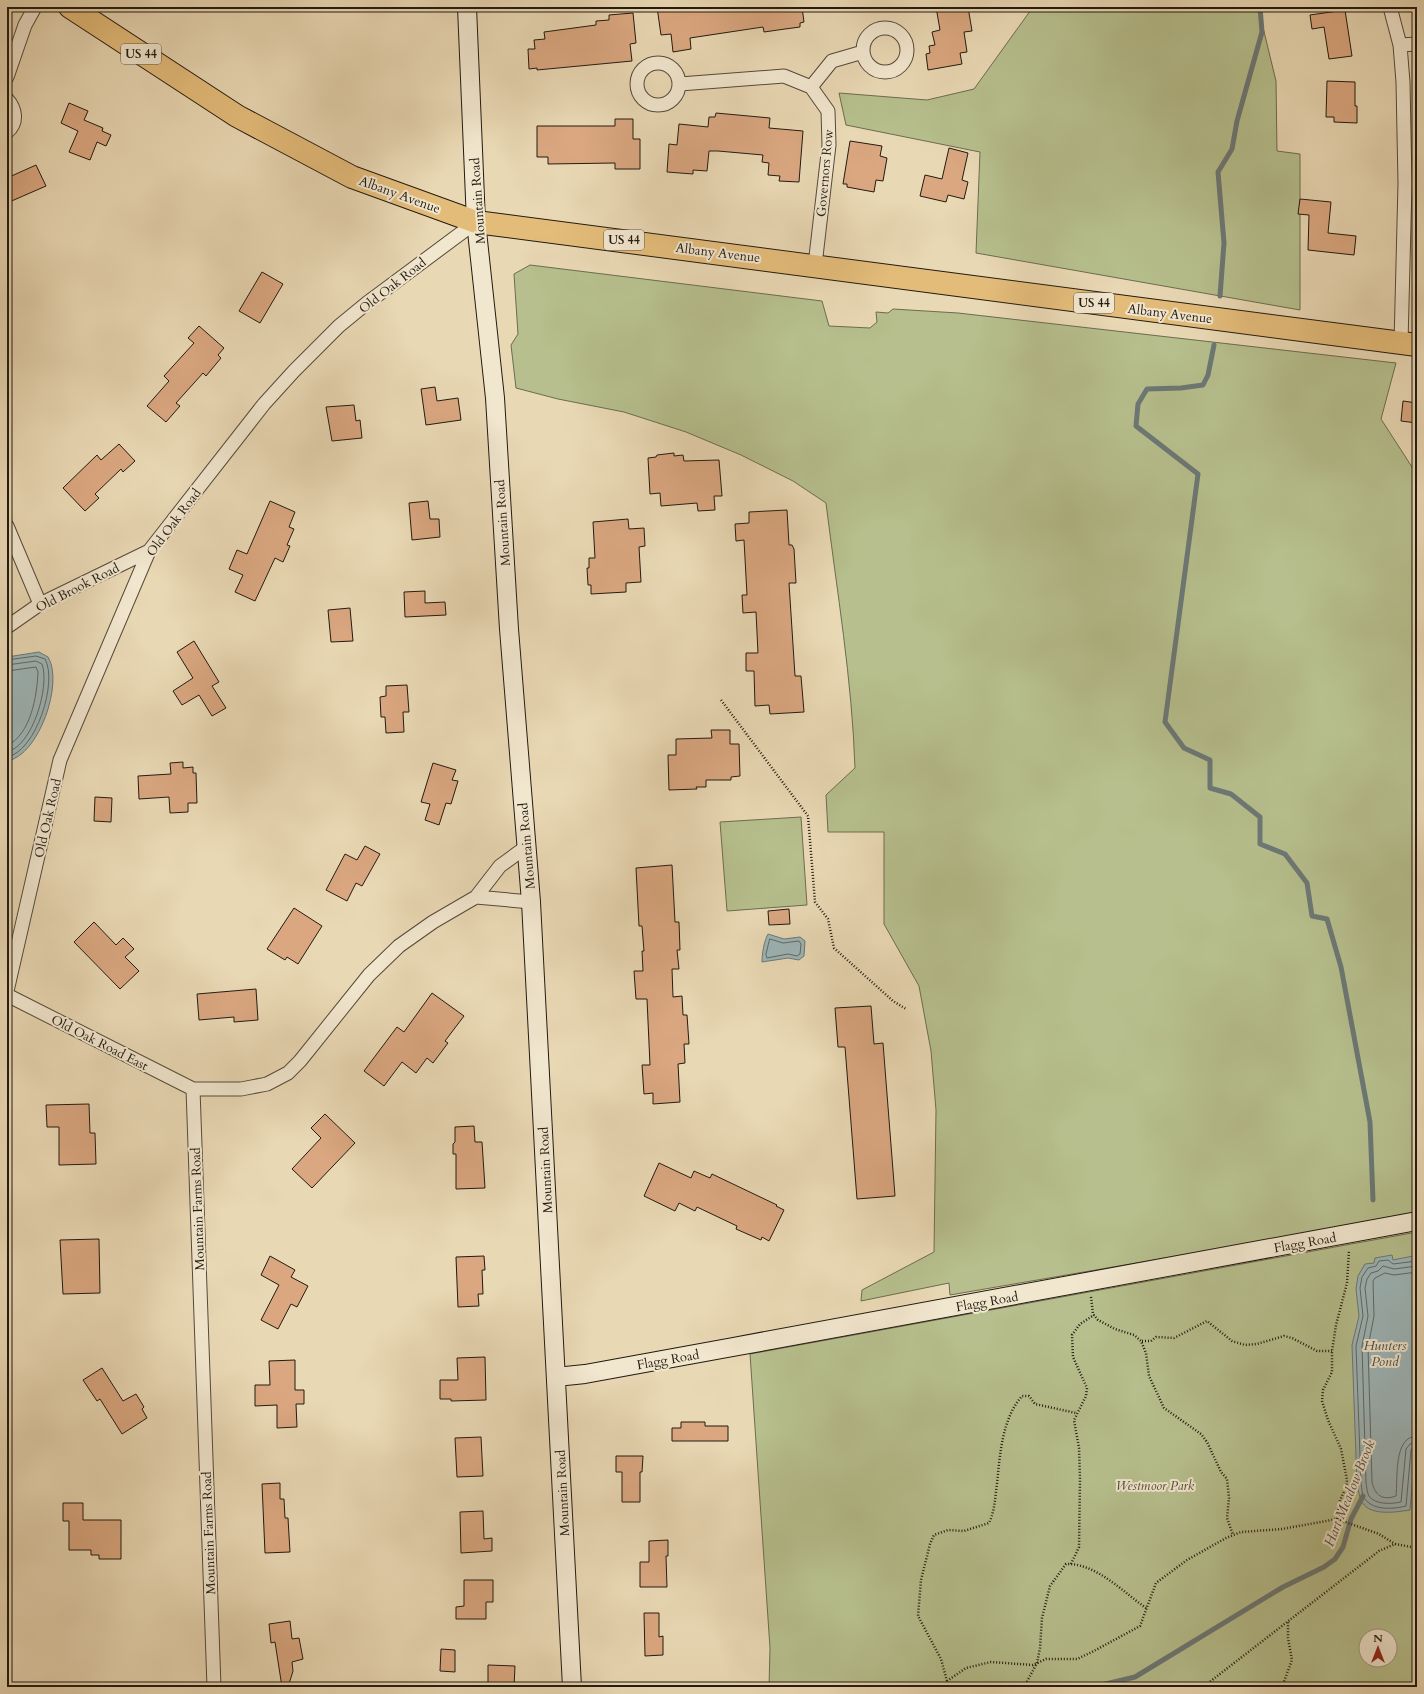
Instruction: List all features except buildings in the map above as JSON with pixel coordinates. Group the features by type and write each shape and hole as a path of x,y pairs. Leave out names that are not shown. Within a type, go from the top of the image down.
{"highway":[{"name":"Albany Avenue","path":"70,7 237,116 264,131 352,177 476,222 815,265 1409,344"}],"main road":[{"name":"Mountain Road","path":"467,7 476,222 495,398 500,492 531,902 572,1687"},
{"name":"Flagg Road","path":"556,1377 717,1350 1417,1221"}],"street":[{"path":"7,77 25,24 35,7"},
{"path":"1390,7 1400,45 1403,82 1409,344"},
{"path":"1400,45 1417,44"},
{"path":"680,84 784,76 811,87 832,61 863,52"},
{"name":"Governors Row","path":"811,87 828,111 829,145 815,265"},
{"path":"7,99 14,110 15,117 13,124 7,132"},
{"name":"Old Oak Road","path":"7,991 60,760 149,551 264,404 294,371 339,326 367,303 476,222"},
{"path":"7,526 40,604"},
{"name":"Old Brook Road","path":"7,627 40,604 149,551"},
{"path":"193,1089 241,1089 267,1084 288,1073 300,1061 369,975 399,946 433,922 476,897 500,866 526,847"},
{"path":"476,897 531,902"},
{"name":"Old Oak Road East","path":"7,995 193,1089"},
{"name":"Mountain Farms Road","path":"193,1089 214,1687"}],"path":[{"path":"721,700 808,816 815,902 828,919 834,948 893,1001 906,1009"},
{"path":"1337,1519 1340,1500 1346,1488 1347,1480 1341,1450 1328,1420 1322,1401 1323,1390 1332,1372 1332,1351 1336,1325 1348,1278 1348,1234"},
{"path":"1089,1282 1094,1315 1098,1320 1115,1329 1134,1335 1141,1341 1146,1353 1149,1376 1160,1403 1164,1408 1201,1434 1227,1479 1227,1518 1232,1535"},
{"path":"1071,1564 1079,1547 1080,1466 1079,1448 1074,1420 1076,1413 1086,1396 1087,1388 1073,1357 1072,1335 1080,1324 1094,1315"},
{"path":"1141,1341 1146,1342 1156,1337 1174,1338 1207,1321 1232,1341 1245,1345 1257,1344 1284,1336 1292,1338 1317,1351 1332,1351"},
{"path":"948,1681 941,1659 918,1616 921,1580 930,1544 934,1535 948,1530 964,1531 989,1523 994,1513 1000,1451 1006,1426 1016,1403 1022,1396 1029,1396 1035,1404 1076,1413"},
{"path":"946,1687 948,1681 966,1668 992,1662 1020,1665 1037,1663 1046,1659 1077,1659 1092,1652 1140,1626 1156,1583 1187,1560 1232,1535 1241,1532 1282,1529 1337,1519 1368,1530 1395,1544 1417,1548"},
{"path":"1203,1687 1379,1551 1395,1544"},
{"path":"1024,1687 1037,1663 1040,1648 1042,1618 1050,1586 1066,1564 1092,1570 1146,1608"},
{"path":"1282,1687 1292,1660 1288,1638 1288,1621"}],"green space":[{"path":"1033,7 1258,7 1276,81 1277,151 1300,154 1300,310 976,253 980,152 846,125 839,93 927,100 974,89"},
{"path":"530,265 822,301 829,326 870,328 877,322 876,312 888,313 893,309 958,313 1396,363 1381,419 1412,467 1417,482 1417,1212 1270,1240 950,1295 949,1283 861,1301 862,1290 934,1252 936,1110 931,1051 919,986 884,924 884,832 828,832 826,795 855,768 851,702 844,636 826,503 793,481 741,455 686,432 624,412 558,399 516,388 511,345 518,334 514,274"},
{"path":"801,817 807,905 727,911 720,822"},
{"name":"Westmoor Park","path":"1417,1232 1417,1687 769,1687 770,1648 750,1354"}],"water":[{"path":"39,652 48,657 52,668 53,683 46,716 29,746 19,756 7,761 7,657"},
{"path":"768,934 784,939 800,937 805,941 804,956 799,960 788,958 762,962 765,940"},
{"name":"Hunters Pond","path":"1392,1255 1393,1260 1413,1256 1417,1257 1417,1429 1410,1510 1383,1512 1370,1509 1365,1505 1360,1498 1357,1484 1352,1345 1359,1316 1356,1289 1358,1276 1365,1264 1374,1263 1375,1258"}],"waterway":[{"path":"1220,296 1224,243 1218,172 1232,149 1237,121 1262,32 1260,7"},
{"path":"1214,345 1208,375 1203,385 1181,388 1147,389 1138,404 1136,426 1198,474 1165,722 1184,748 1210,760 1210,788 1231,794 1260,817 1260,844 1285,854 1307,883 1312,916 1327,919 1341,967 1370,1122 1373,1200"},
{"name":"Hart Meadow Brook","path":"1093,1687 1135,1677 1283,1587 1324,1567 1335,1559 1343,1547 1351,1519 1363,1496"}]}
